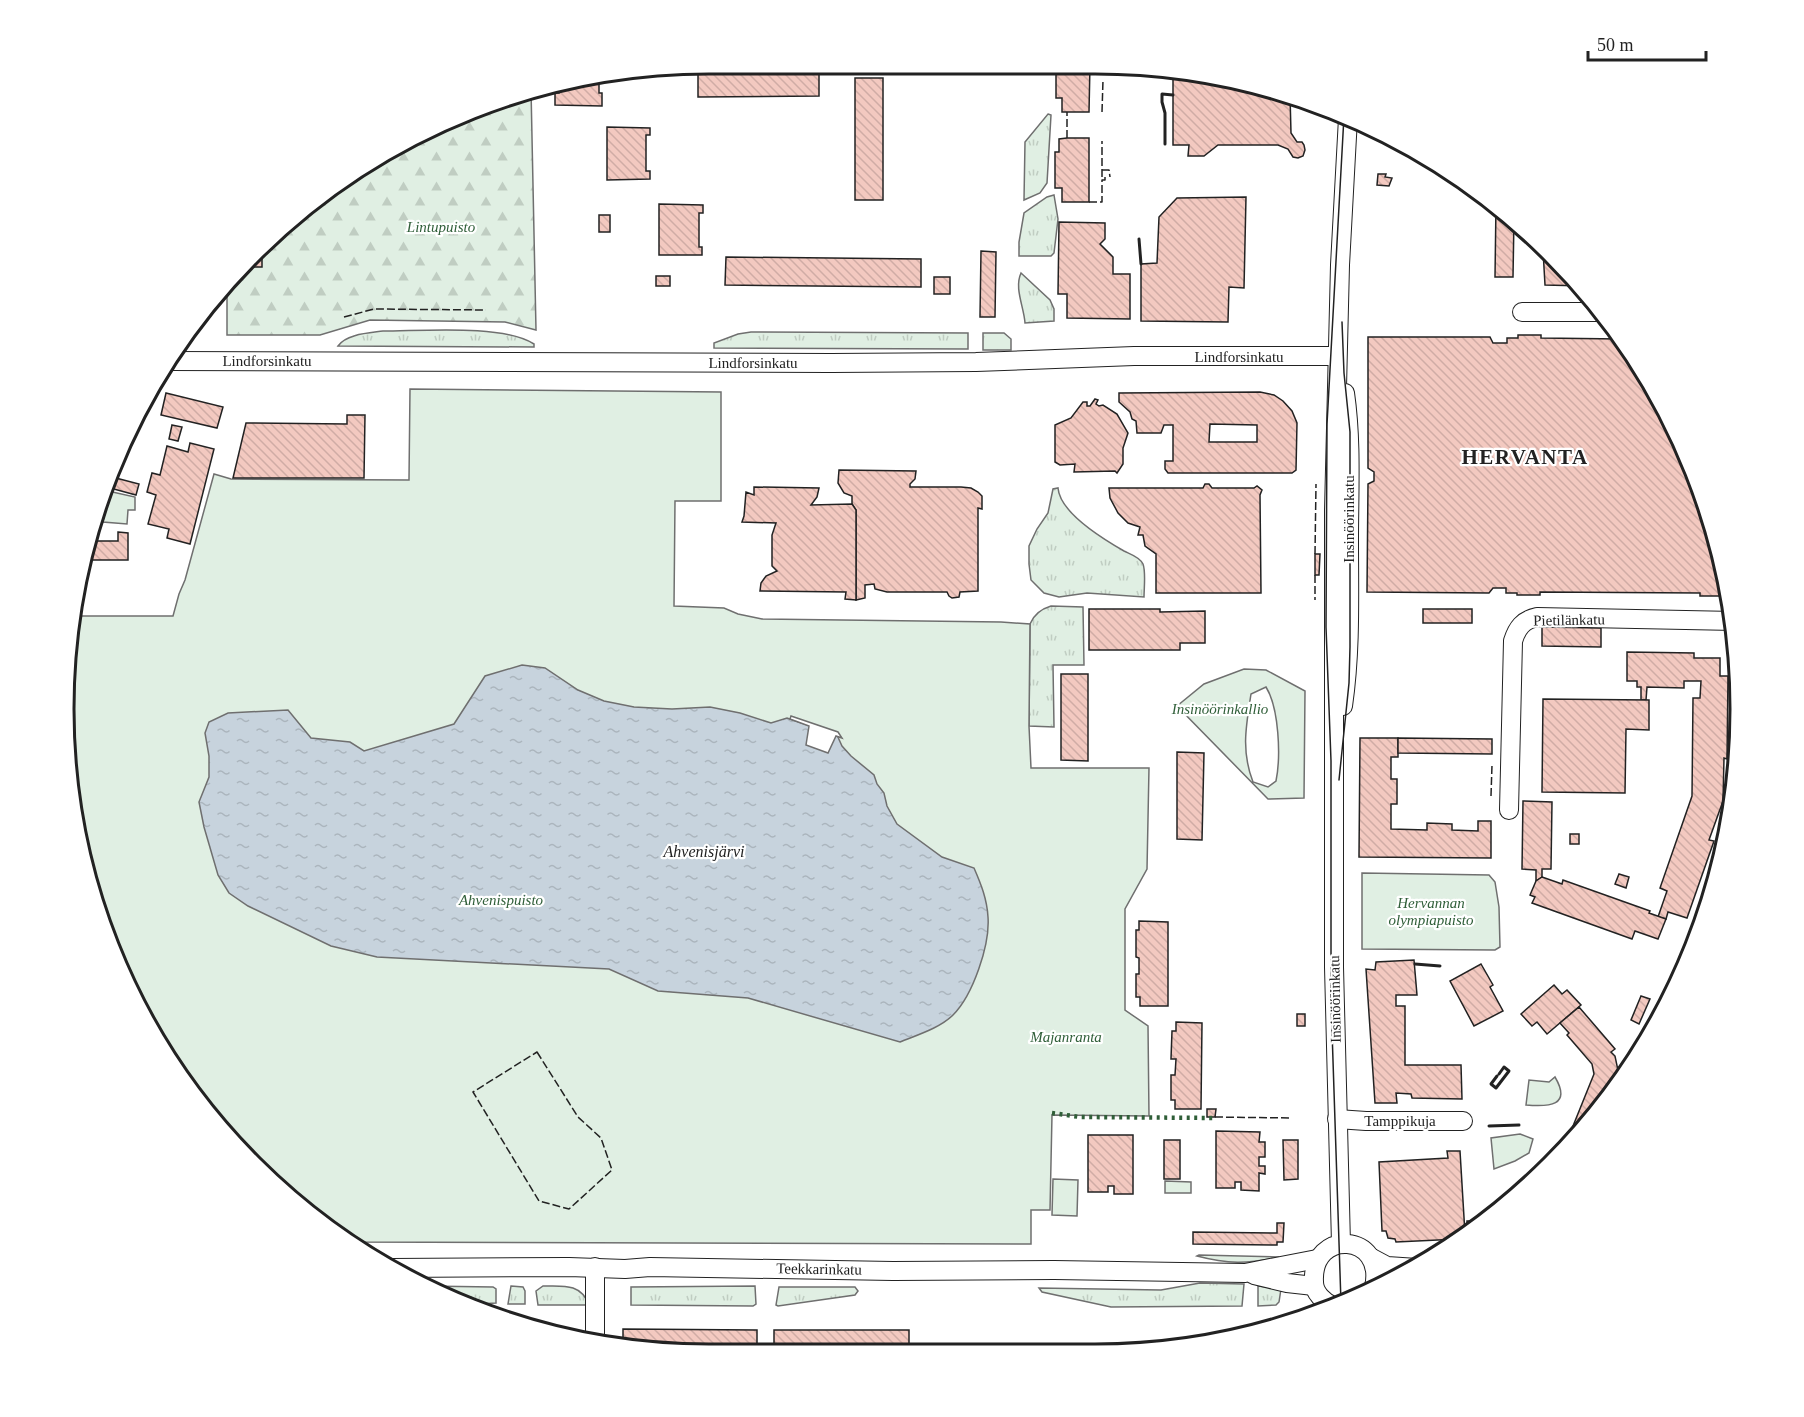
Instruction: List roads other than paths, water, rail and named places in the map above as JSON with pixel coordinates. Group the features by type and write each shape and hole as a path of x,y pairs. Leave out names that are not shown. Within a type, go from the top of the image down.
{"street":[{"name":"Insinöörinkatu","path":"1341,1244 1334,950 1334,488 1340,265 1348,126"},
{"path":"1522,312 1591,312"},
{"name":"Lindforsinkatu","path":"178,361 831,363 976,362 1134,356 1337,356"},
{"name":"Pietilänkatu","path":"1509,810 1513,641 1522,623 1537,617 1724,621"},
{"name":"Tamppikuja","path":"1337,1119 1463,1121"},
{"path":"1325,1300 1320,1297 1314,1286 1317,1259 1327,1248 1341,1244 1353,1244 1387,1266 1397,1267"},
{"path":"1372,1258 1376,1270 1375,1278"},
{"name":"Teekkarinkatu","path":"409,1268 594,1267 1245,1272 1317,1259"},
{"path":"594,1267 595,1333"},
{"name":"Teekkarinkatu","path":"1245,1272 1314,1286"}],"water":[{"name":"Ahvenisjärvi","path":"522,665 545,668 578,690 604,701 634,707 672,709 710,707 740,713 771,723 787,718 837,735 842,746 851,756 874,775 897,824 942,857 974,868 985,898 988,928 979,969 967,995 953,1015 942,1024 900,1042 748,998 658,991 609,969 377,957 331,946 248,906 229,893 218,875 199,802 209,777 209,756 205,733 209,722 228,713 288,710 311,738 350,742 364,751 454,724 485,676"}],"tram line":[{"path":"1341,1294 1331,1000 1331,761 1326,627 1327,424 1344,124"},
{"path":"1339,780 1349,683 1350,647 1350,432 1342,322"}],"district":[{"name":"HERVANTA","path":"1525,457"}],"park label":[{"name":"Lintupuisto","path":"441,227"},
{"name":"Insinöörinkallio","path":"1220,709"},
{"name":"Ahvenispuisto","path":"501,900"},
{"name":"Hervannan olympiapuisto","path":"1431,912"},
{"name":"Majanranta","path":"1066,1037"}]}
